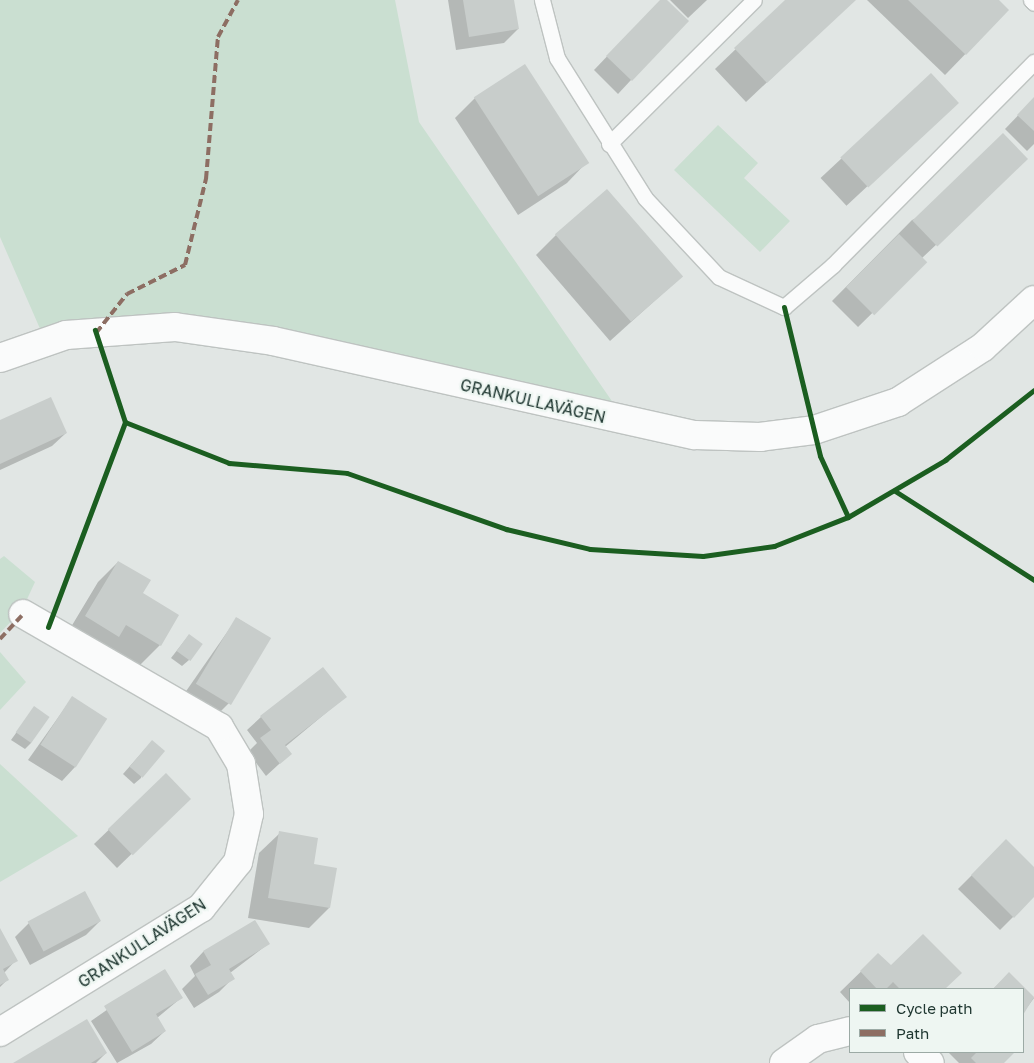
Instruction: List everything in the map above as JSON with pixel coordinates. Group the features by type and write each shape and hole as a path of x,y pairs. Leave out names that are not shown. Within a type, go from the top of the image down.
{"street":[{"name":"GRANKULLAVÄGEN","path":"0,358 66,335 175,327 273,341 694,435 760,436 814,430 898,402 983,347 1034,300"},
{"name":"GRANKULLAVÄGEN","path":"0,1032 201,908 238,862 249,814 241,764 219,727 24,614"},
{"path":"784,1063 818,1039 849,1031"},
{"path":"919,1053 930,1063"}],"lane":[{"path":"542,0 557,58 609,144 645,198 719,277 784,307 833,265 1034,62"},
{"path":"609,144 754,0"},
{"path":"1031,0 1034,3"}],"green space":[{"path":"0,0 395,0 419,122 634,433 418,380 178,339 48,347 0,237"},
{"path":"718,125 758,163 744,178 790,221 760,252 674,170"},
{"path":"4,556 35,582 22,610 0,633 0,559"},
{"path":"0,652 26,682 0,710"},
{"path":"0,764 78,836 0,882"}],"building":[{"path":"463,0 514,0 519,29 469,37"},
{"path":"660,0 667,0 689,21 632,81 606,56"},
{"path":"785,0 856,0 767,83 734,48"},
{"path":"908,0 999,0 1009,10 966,55"},
{"path":"525,64 589,163 538,196 474,97"},
{"path":"931,73 959,103 868,188 840,158"},
{"path":"1034,97 1034,131 1017,115"},
{"path":"1003,133 1028,159 937,246 912,221"},
{"path":"607,189 683,277 631,322 555,234"},
{"path":"899,234 927,262 874,315 846,287"},
{"path":"51,397 67,433 0,464 0,420"},
{"path":"118,561 151,580 143,593 179,615 161,646 126,625 119,637 85,616"},
{"path":"236,617 271,638 231,705 196,684"},
{"path":"189,634 203,644 190,661 177,651"},
{"path":"323,667 347,697 285,745 292,754 280,764 260,738 271,730 260,716"},
{"path":"72,696 107,719 76,768 40,745"},
{"path":"34,706 50,717 31,743 16,732"},
{"path":"152,740 165,751 143,778 130,767"},
{"path":"166,773 191,799 133,855 108,829"},
{"path":"279,831 318,838 314,864 337,868 330,908 268,898"},
{"path":"1006,839 1034,867 1034,897 1014,918 971,875"},
{"path":"85,891 101,921 44,952 28,922"},
{"path":"255,920 270,944 229,969 235,979 208,995 195,974 211,965 203,951"},
{"path":"0,928 18,961 3,969 9,980 0,985"},
{"path":"923,934 962,973 946,988 899,988 893,982 887,988 876,988 860,971 878,953 891,965"},
{"path":"165,969 183,998 156,1014 166,1031 132,1052 104,1006"},
{"path":"1009,972 1034,997 1024,1013 1024,988 994,988"},
{"path":"87,1019 107,1053 91,1063 13,1063"},
{"path":"976,1053 1014,1053 1004,1063 976,1063 971,1058"}],"marked path":[{"path":"96,333 127,294 185,265 206,179 218,37 238,0"},
{"path":"0,639 23,614"}],"cycle path":[{"path":"784,307 820,456 848,517"},
{"path":"48,627 125,422 95,330"},
{"path":"125,422 229,463 347,473 506,529 590,549 703,556 774,546 848,517 945,460 1034,390"},
{"path":"895,491 1034,580"}]}
